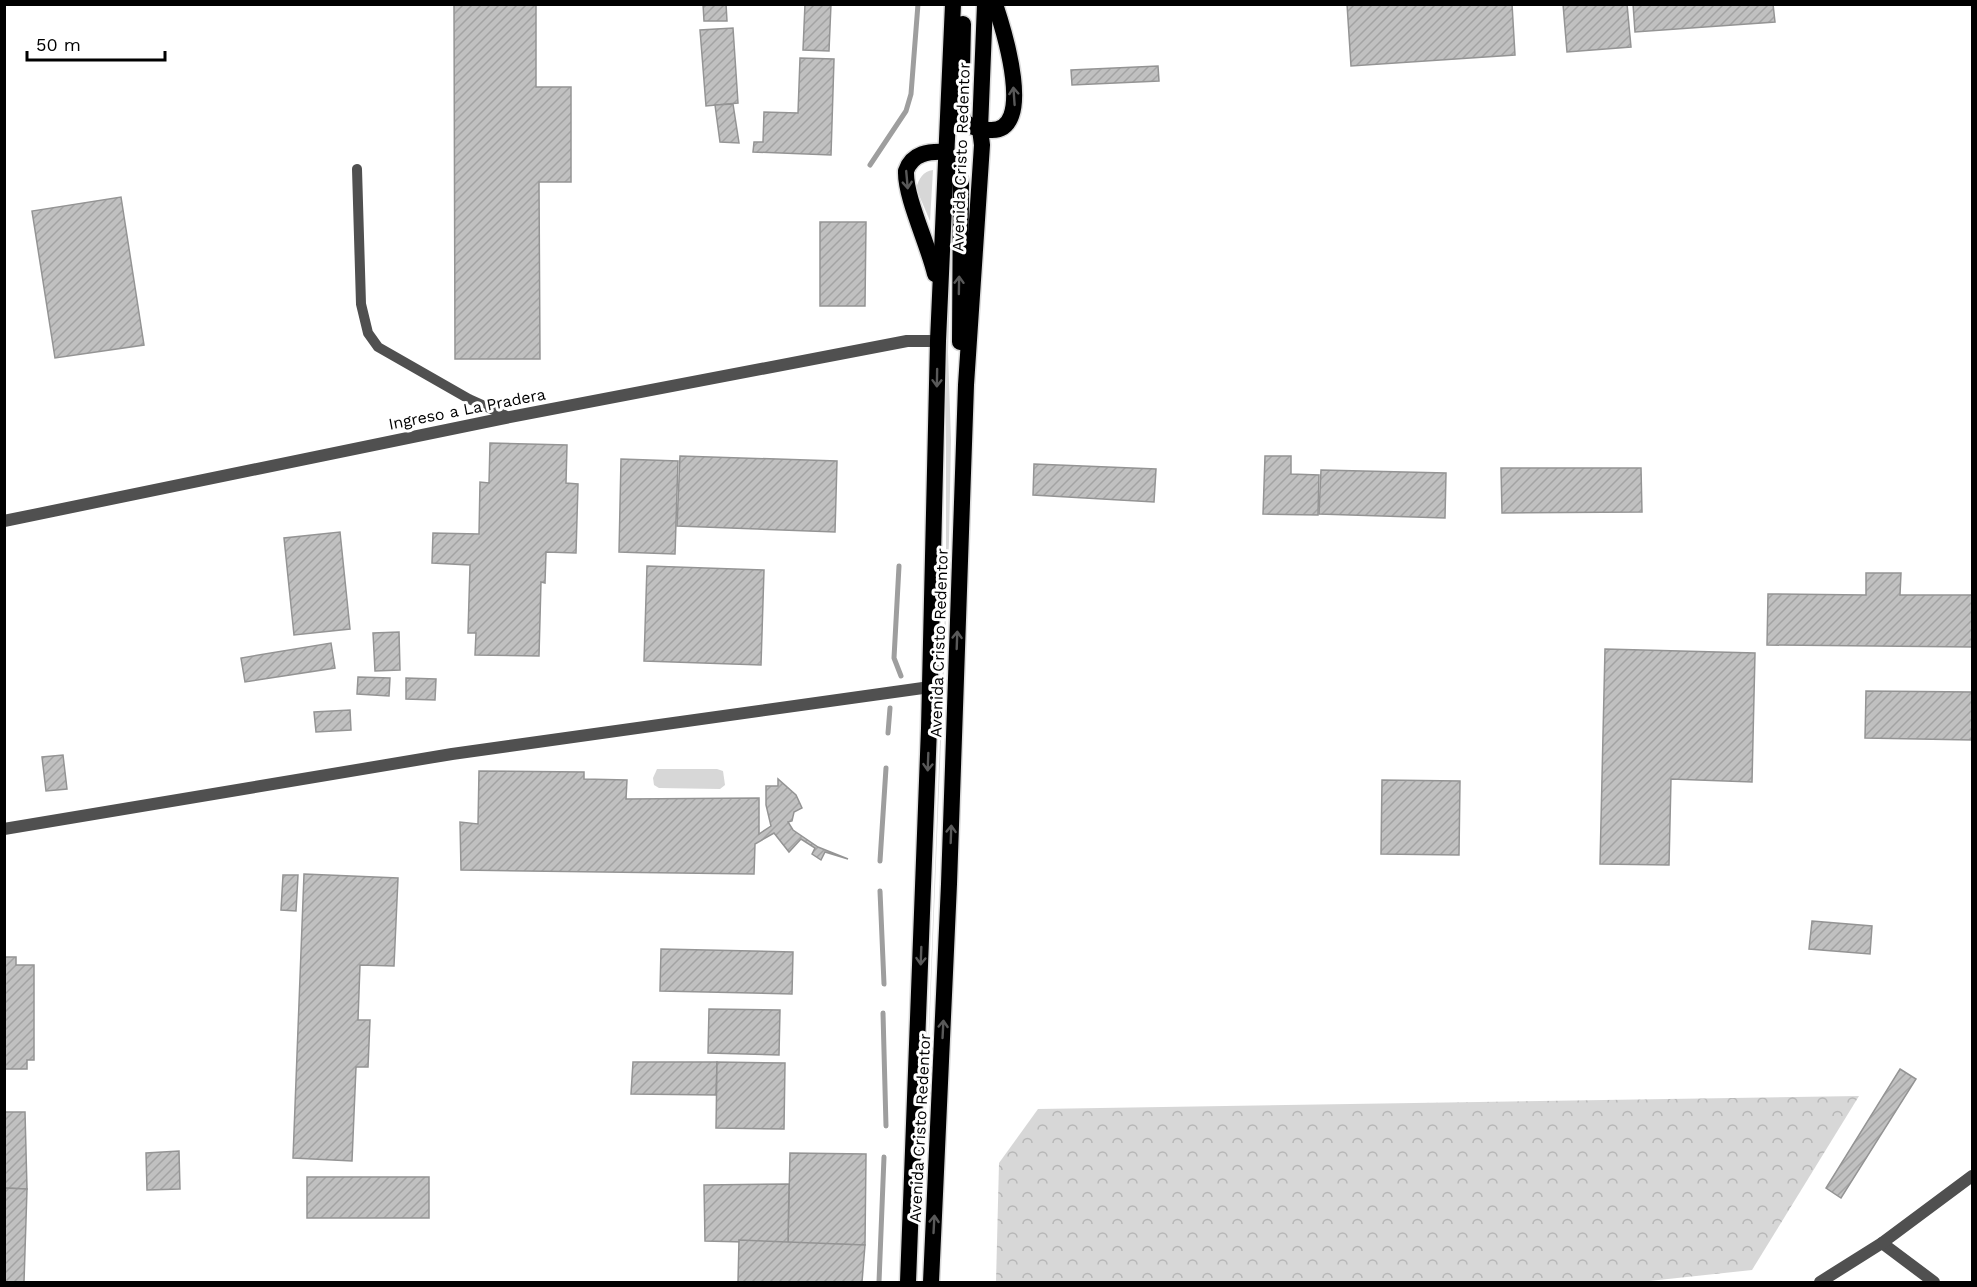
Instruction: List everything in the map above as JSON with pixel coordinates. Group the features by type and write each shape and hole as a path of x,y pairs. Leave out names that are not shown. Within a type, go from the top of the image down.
{"highway":[{"name":"Avenida Cristo Redentor","path":"908,1282 930,687 938,341 953,4"},
{"path":"963,4 961,117 969,126 994,130 1003,126 1012,117 1016,95 995,4"},
{"name":"Avenida Cristo Redentor","path":"931,1282 950,873 966,385 982,145 980,129 985,4"},
{"path":"940,296 929,247 907,188 906,177 908,166 916,156 928,152 946,152 957,163 962,183 958,330 966,385"}],"street":[{"name":"Ingreso a La Pradera","path":"4,521 509,417 907,341 938,341"},
{"path":"4,829 463,753 930,687"},
{"path":"1820,1282 1882,1243 1972,1176"},
{"path":"1882,1243 1934,1282"}],"lane":[{"path":"357,169 361,304 368,333 378,346 469,399 509,417"}],"green space":[{"path":"933,170 930,221 916,188 922,176"},
{"path":"950,190 953,191 948,352 951,440 949,541 919,1282 946,586 946,352"},
{"path":"657,769 717,769 723,771 725,785 720,789 659,788 654,785 653,778"},
{"path":"1859,1096 1752,1270 1640,1282 996,1282 999,1163 1038,1109"}],"building":[{"path":"454,4 536,4 536,87 571,87 571,182 539,182 540,359 455,359"},
{"path":"703,4 726,4 727,21 704,21"},
{"path":"805,4 831,4 829,51 803,50"},
{"path":"1347,4 1512,4 1515,55 1351,66"},
{"path":"1563,4 1627,4 1631,47 1567,52"},
{"path":"1633,4 1773,4 1775,22 1635,32"},
{"path":"733,28 738,103 706,106 700,30"},
{"path":"800,58 834,59 831,155 753,152 754,142 763,142 764,112 798,113"},
{"path":"1158,66 1159,81 1072,85 1071,70"},
{"path":"733,104 739,143 720,142 715,105"},
{"path":"121,197 144,345 55,358 32,211"},
{"path":"820,222 866,222 865,306 820,306"},
{"path":"490,443 567,445 566,483 578,484 576,553 546,552 545,583 541,582 539,656 475,655 476,633 468,633 470,565 432,563 433,533 479,534 480,482 489,483"},
{"path":"680,456 837,461 835,532 677,526"},
{"path":"1265,456 1291,456 1291,474 1319,475 1318,515 1263,514"},
{"path":"621,459 678,461 675,554 619,552"},
{"path":"1034,464 1156,469 1154,502 1033,495"},
{"path":"1501,468 1641,468 1642,512 1502,513"},
{"path":"1321,470 1446,473 1445,518 1319,514"},
{"path":"340,532 350,629 294,635 284,538"},
{"path":"647,566 764,570 761,665 644,661"},
{"path":"1866,573 1901,573 1900,595 1972,595 1972,647 1767,645 1768,594 1866,595"},
{"path":"399,632 400,670 375,671 373,633"},
{"path":"331,643 335,668 245,682 241,658"},
{"path":"1605,649 1755,653 1752,782 1671,779 1669,865 1600,864"},
{"path":"358,677 390,678 389,696 357,694"},
{"path":"406,678 436,679 435,700 406,699"},
{"path":"1866,691 1972,692 1972,740 1865,738"},
{"path":"350,710 351,730 316,732 314,712"},
{"path":"63,755 67,789 46,791 42,757"},
{"path":"479,771 584,772 584,779 627,780 626,799 759,798 759,834 771,826 766,805 766,786 778,786 778,779 796,795 802,808 794,812 792,821 788,822 793,830 818,847 848,859 825,852 821,860 812,854 815,848 801,839 789,852 774,833 755,844 754,874 461,870 460,822 478,824"},
{"path":"1382,780 1460,781 1459,855 1381,854"},
{"path":"304,874 398,878 394,966 360,965 358,1020 370,1020 368,1067 356,1067 352,1161 293,1158"},
{"path":"283,875 298,875 296,911 281,910"},
{"path":"1812,921 1872,926 1870,954 1809,949"},
{"path":"661,949 793,952 792,994 660,991"},
{"path":"4,957 16,957 16,965 34,965 34,1060 27,1060 27,1069 4,1069"},
{"path":"709,1009 780,1010 779,1055 708,1053"},
{"path":"633,1062 717,1062 716,1095 631,1094"},
{"path":"717,1062 785,1063 784,1129 716,1128"},
{"path":"1900,1069 1916,1079 1841,1198 1826,1188"},
{"path":"4,1112 25,1112 27,1189 4,1188"},
{"path":"179,1151 180,1189 147,1190 146,1153"},
{"path":"790,1153 866,1154 865,1245 788,1243"},
{"path":"307,1177 429,1177 429,1218 307,1218"},
{"path":"789,1184 788,1243 705,1241 704,1185"},
{"path":"4,1188 27,1189 24,1282 4,1282"},
{"path":"739,1240 865,1245 862,1282 738,1282"}],"waterway":[{"path":"870,165 906,111 911,94 918,4"},
{"path":"899,566 894,658 901,676"},
{"path":"888,733 890,708"},
{"path":"880,861 886,768"},
{"path":"880,891 884,984"},
{"path":"883,1013 886,1126"},
{"path":"879,1282 884,1157"}]}
